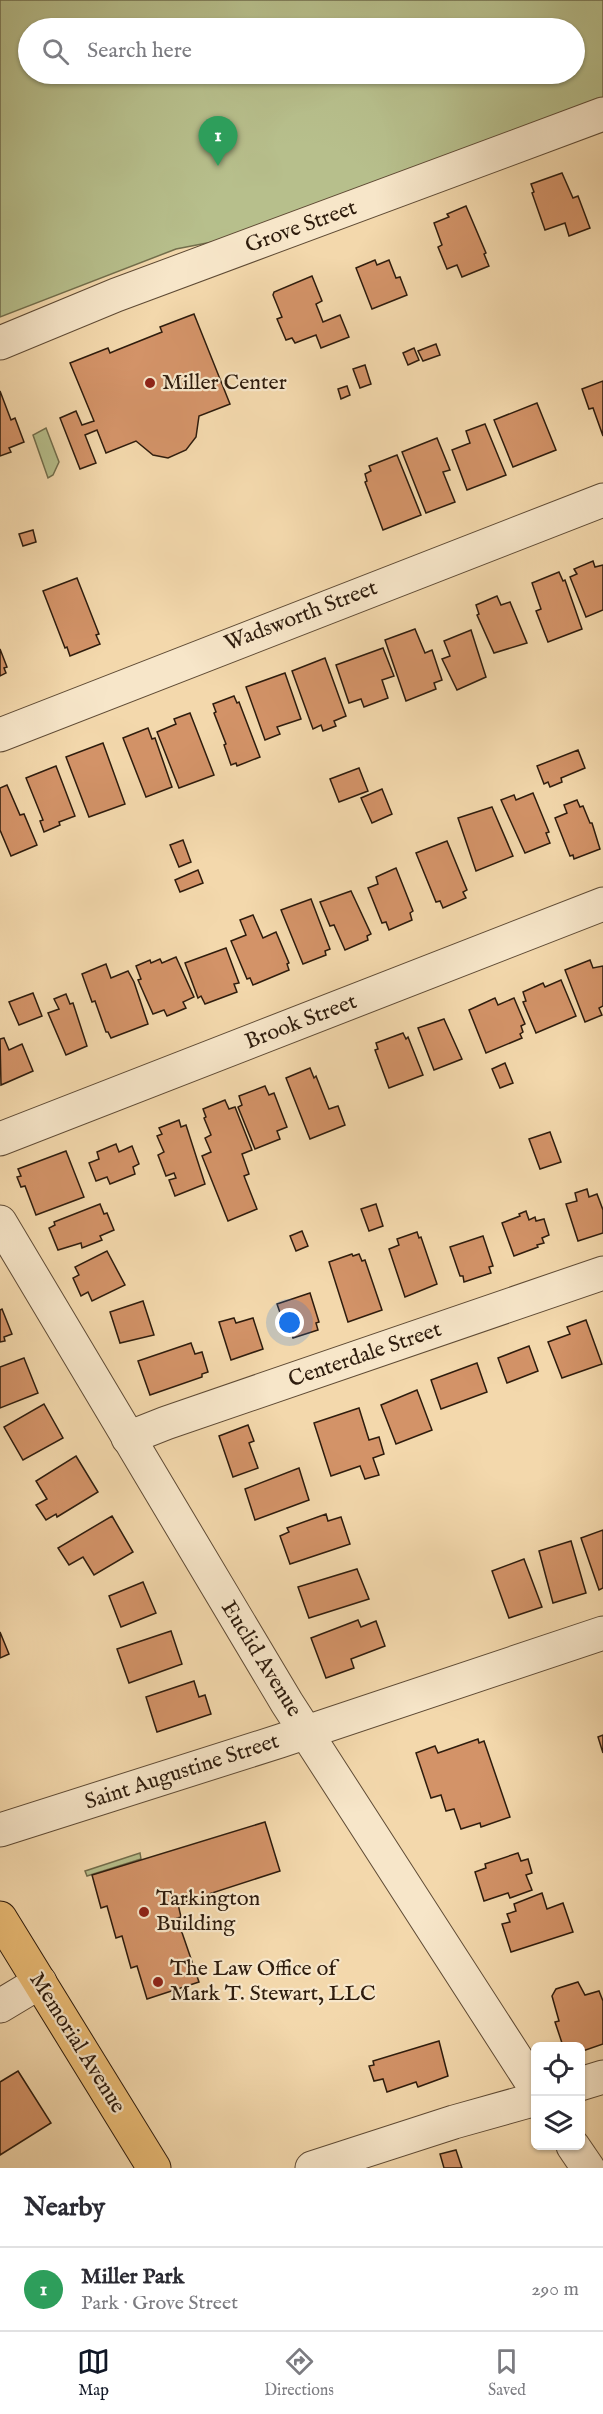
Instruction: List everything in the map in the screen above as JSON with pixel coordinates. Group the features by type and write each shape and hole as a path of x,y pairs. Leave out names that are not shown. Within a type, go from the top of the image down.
{"main road":[{"name":"Memorial Avenue","path":"0,1918 154,2168"}],"street":[{"name":"Grove Street","path":"0,343 117,295 603,114"},
{"name":"Wadsworth Street","path":"0,735 603,500"},
{"name":"Brook Street","path":"0,1139 603,904"},
{"name":"Euclid Avenue","path":"0,1221 286,1703 307,1732 531,2081"},
{"name":"Centerdale Street","path":"128,1438 603,1273"},
{"name":"Saint Augustine Street","path":"0,1830 307,1732 603,1633"},
{"path":"0,2006 40,1982"},
{"path":"585,2082 603,2077"},
{"path":"312,2168 454,2122 531,2100"},
{"path":"576,2150 588,2168"}],"green space":[{"path":"0,0 603,0 603,101 269,231 176,249 0,317"},
{"path":"46,428 59,462 53,475 48,478 33,435"},
{"path":"140,1853 141,1859 87,1876 85,1871"}],"building":[{"path":"562,173 573,198 578,196 590,228 569,236 565,223 545,230 531,184"},
{"path":"466,206 486,253 484,254 489,266 462,277 457,265 447,269 438,247 442,245 434,223 449,217 447,214"},
{"path":"375,260 377,265 389,260 396,278 400,277 407,295 372,309 356,268"},
{"path":"312,276 322,301 316,304 323,322 340,315 349,337 321,348 316,335 295,343 292,338 286,340 277,319 282,317 273,295 274,292"},
{"name":"Miller Center","path":"194,314 230,404 199,416 196,437 186,450 168,458 153,455 136,441 106,453 97,430 85,435 96,463 80,469 60,418 76,411 82,425 94,421 70,363 108,348 110,353 162,332 160,327"},
{"path":"436,344 440,355 423,361 418,351"},
{"path":"414,348 419,360 408,365 403,353"},
{"path":"365,365 371,384 360,388 353,369"},
{"path":"603,381 603,436 593,408 589,409 582,389"},
{"path":"347,386 350,395 341,399 338,389"},
{"path":"0,391 11,420 15,418 24,442 9,448 11,452 0,456"},
{"path":"537,403 556,450 513,467 494,420"},
{"path":"485,424 506,475 467,490 452,450 470,443 466,431"},
{"path":"437,438 450,470 443,472 455,502 426,513 402,452"},
{"path":"397,455 421,515 383,530 365,482 367,481 365,474 371,471 369,466"},
{"path":"33,530 36,542 23,546 19,534"},
{"path":"593,561 595,567 603,565 603,610 586,617 570,577 577,574 574,569"},
{"path":"559,572 563,581 565,580 582,629 548,642 536,611 541,609 532,583"},
{"path":"77,578 99,634 96,635 100,644 70,656 43,591"},
{"path":"497,596 501,605 510,602 527,643 494,653 477,615 479,614 476,605"},
{"path":"415,629 425,653 432,650 442,680 434,683 436,689 406,701 385,640"},
{"path":"471,630 486,677 457,690 442,659 450,656 444,641"},
{"path":"383,648 394,676 382,680 388,698 364,707 361,699 349,703 336,665"},
{"path":"0,649 7,667 4,668 6,673 0,676"},
{"path":"325,658 346,716 334,721 336,726 323,731 321,725 313,729 292,671"},
{"path":"285,673 301,719 277,727 280,734 265,740 246,687"},
{"path":"234,696 237,703 239,702 260,757 237,766 236,763 231,765 213,704"},
{"path":"190,713 214,775 179,788 157,732 176,724 174,719"},
{"path":"148,728 152,739 155,738 172,787 146,797 123,738"},
{"path":"103,743 125,804 89,817 66,757"},
{"path":"578,750 585,768 561,778 562,782 550,787 548,782 544,784 537,766"},
{"path":"56,766 75,816 59,822 60,825 44,832 40,821 43,820 26,778"},
{"path":"359,768 368,791 339,802 330,779"},
{"path":"7,785 20,815 24,814 37,845 11,856 0,830 0,788"},
{"path":"382,789 392,814 372,823 361,798"},
{"path":"533,793 549,832 546,833 550,843 525,853 501,800 514,795 516,800"},
{"path":"577,800 592,823 600,849 574,859 573,855 570,856 555,818 567,813 564,805"},
{"path":"492,807 513,856 476,871 458,818"},
{"path":"183,840 191,862 179,867 170,845"},
{"path":"447,841 467,890 463,892 466,898 443,908 440,901 436,902 416,853"},
{"path":"396,868 413,911 410,913 412,920 389,930 386,922 382,923 368,888 378,884 376,877"},
{"path":"198,870 203,883 180,892 175,880"},
{"path":"351,891 371,934 367,936 368,940 345,950 334,925 330,926 320,902"},
{"path":"311,899 330,949 325,951 326,955 303,964 281,910"},
{"path":"253,915 263,938 276,932 289,963 287,964 289,970 253,985 250,978 247,979 231,941 246,935 240,920"},
{"path":"226,948 239,983 234,984 237,992 205,1004 201,996 198,998 185,963"},
{"path":"176,957 194,997 183,1002 186,1008 167,1016 164,1010 153,1014 138,980 141,979 136,966 150,960 151,963 160,959 162,963"},
{"path":"590,960 593,968 603,966 603,1006 599,1008 602,1015 585,1022 565,970"},
{"path":"106,964 111,978 128,971 148,1024 111,1038 106,1032 95,1001 92,1002 82,974"},
{"path":"561,980 576,1016 536,1033 523,1002 526,1001 523,992 543,983 545,987"},
{"path":"33,993 42,1016 19,1025 9,1002"},
{"path":"66,994 70,1004 73,1003 87,1046 66,1055 48,1013 59,1009 54,999"},
{"path":"495,998 498,1005 514,998 525,1024 521,1026 522,1038 486,1053 469,1010"},
{"path":"444,1019 462,1059 434,1070 418,1028"},
{"path":"403,1033 406,1039 408,1037 423,1075 389,1088 375,1050 378,1049 376,1043"},
{"path":"4,1038 9,1050 22,1044 33,1071 1,1085 0,1039"},
{"path":"505,1063 513,1083 500,1088 492,1069"},
{"path":"310,1068 314,1078 316,1076 329,1109 338,1106 345,1125 310,1139 286,1078"},
{"path":"265,1086 269,1095 274,1093 287,1127 277,1131 280,1139 255,1149 238,1107 242,1105 239,1096"},
{"path":"225,1100 229,1109 235,1107 252,1150 242,1154 249,1174 244,1176 257,1209 228,1221 202,1156 211,1152 205,1138 211,1135 203,1109"},
{"path":"179,1120 181,1127 186,1125 205,1184 175,1196 169,1180 176,1178 174,1173 166,1176 158,1155 164,1152 157,1136 162,1134 159,1128"},
{"path":"550,1132 561,1162 540,1169 529,1139"},
{"path":"116,1144 119,1152 132,1146 139,1164 133,1167 135,1174 110,1184 107,1177 96,1181 89,1163 99,1159 97,1152"},
{"path":"66,1151 84,1197 36,1215 25,1186 21,1187 17,1177 21,1176 18,1169"},
{"path":"587,1189 589,1197 597,1194 603,1210 603,1233 578,1241 566,1204 577,1201 575,1193"},
{"path":"100,1204 104,1214 107,1213 114,1230 100,1236 102,1240 82,1248 81,1243 58,1250 49,1228 55,1225 54,1222"},
{"path":"376,1204 383,1226 369,1231 361,1209"},
{"path":"526,1211 529,1220 535,1217 536,1221 544,1219 549,1235 542,1238 544,1243 537,1245 538,1247 514,1256 502,1223"},
{"path":"302,1231 308,1246 296,1251 290,1236"},
{"path":"417,1232 419,1238 421,1237 437,1284 405,1297 389,1249 399,1245 397,1239"},
{"path":"483,1236 493,1266 489,1267 491,1273 464,1282 450,1247"},
{"path":"107,1251 125,1285 92,1301 88,1292 81,1296 73,1278 79,1275 75,1267"},
{"path":"352,1254 353,1256 359,1254 362,1261 365,1260 382,1310 348,1322 329,1262"},
{"path":"310,1293 319,1322 316,1323 318,1330 293,1338 291,1332 287,1333 277,1304"},
{"path":"143,1301 154,1335 120,1343 110,1312"},
{"path":"2,1309 12,1334 4,1337 5,1341 0,1342 0,1310"},
{"path":"234,1318 236,1323 253,1318 263,1349 231,1360 219,1322"},
{"path":"586,1320 602,1364 562,1378 548,1342 570,1334 567,1327"},
{"path":"191,1343 195,1354 202,1352 208,1372 202,1374 202,1377 150,1395 138,1361"},
{"path":"529,1346 538,1371 507,1383 498,1358"},
{"path":"24,1358 38,1393 0,1408 0,1367"},
{"path":"477,1363 487,1392 441,1409 431,1380"},
{"path":"417,1390 432,1430 396,1444 381,1405"},
{"path":"44,1404 63,1438 23,1460 4,1427"},
{"path":"359,1408 369,1440 379,1437 384,1454 373,1458 379,1475 365,1479 360,1466 331,1476 314,1423"},
{"path":"248,1425 254,1441 249,1443 258,1468 233,1477 219,1436"},
{"path":"76,1456 98,1492 57,1517 56,1514 46,1520 36,1505 47,1499 36,1481"},
{"path":"299,1468 309,1500 255,1520 245,1489"},
{"path":"326,1514 328,1521 341,1517 350,1544 290,1564 280,1536 289,1532 287,1528"},
{"path":"112,1516 133,1552 94,1575 83,1557 69,1565 58,1548"},
{"path":"603,1530 603,1588 599,1590 581,1538"},
{"path":"571,1541 586,1593 553,1603 539,1551"},
{"path":"524,1559 542,1607 509,1618 492,1571"},
{"path":"357,1569 369,1599 309,1618 298,1587"},
{"path":"143,1582 156,1613 121,1627 109,1596"},
{"path":"358,1620 361,1627 376,1621 385,1646 351,1659 354,1668 326,1678 311,1638"},
{"path":"171,1631 182,1664 129,1683 117,1649"},
{"path":"0,1632 9,1654 0,1658"},
{"path":"194,1681 199,1697 205,1695 211,1714 157,1732 146,1697"},
{"path":"603,1735 603,1753 598,1737"},
{"path":"478,1739 479,1743 484,1741 510,1817 481,1827 480,1823 461,1829 454,1809 446,1811 441,1795 431,1798 416,1753 435,1746 438,1753"},
{"name":"Tarkington Building","path":"265,1822 280,1871 178,1904 181,1917 177,1918 199,1982 147,1999 137,1966 131,1968 122,1936 116,1938 107,1906 101,1908 92,1875"},
{"path":"518,1853 521,1861 528,1859 532,1873 526,1875 532,1890 510,1898 508,1893 484,1901 475,1872 486,1868 485,1864"},
{"path":"542,1893 547,1909 563,1903 573,1932 511,1952 502,1924 510,1922 507,1914 516,1911 514,1904"},
{"path":"578,1982 585,1995 599,1991 603,2001 603,2044 585,2050 585,2042 562,2042 555,2022 559,2021 552,1996 556,1989"},
{"path":"439,2041 448,2076 418,2087 416,2082 387,2092 383,2079 374,2081 369,2066 374,2065 373,2061"},
{"path":"18,2071 51,2123 0,2155 0,2082"},
{"path":"456,2150 462,2168 444,2168 440,2154"}],"place":[{"name":"Miller Park","path":"218,166"},
{"name":"Miller Center","path":"150,383"},
{"name":"Tarkington Building","path":"144,1912"},
{"name":"The Law Office of Mark T. Stewart, LLC","path":"158,1982"}]}
